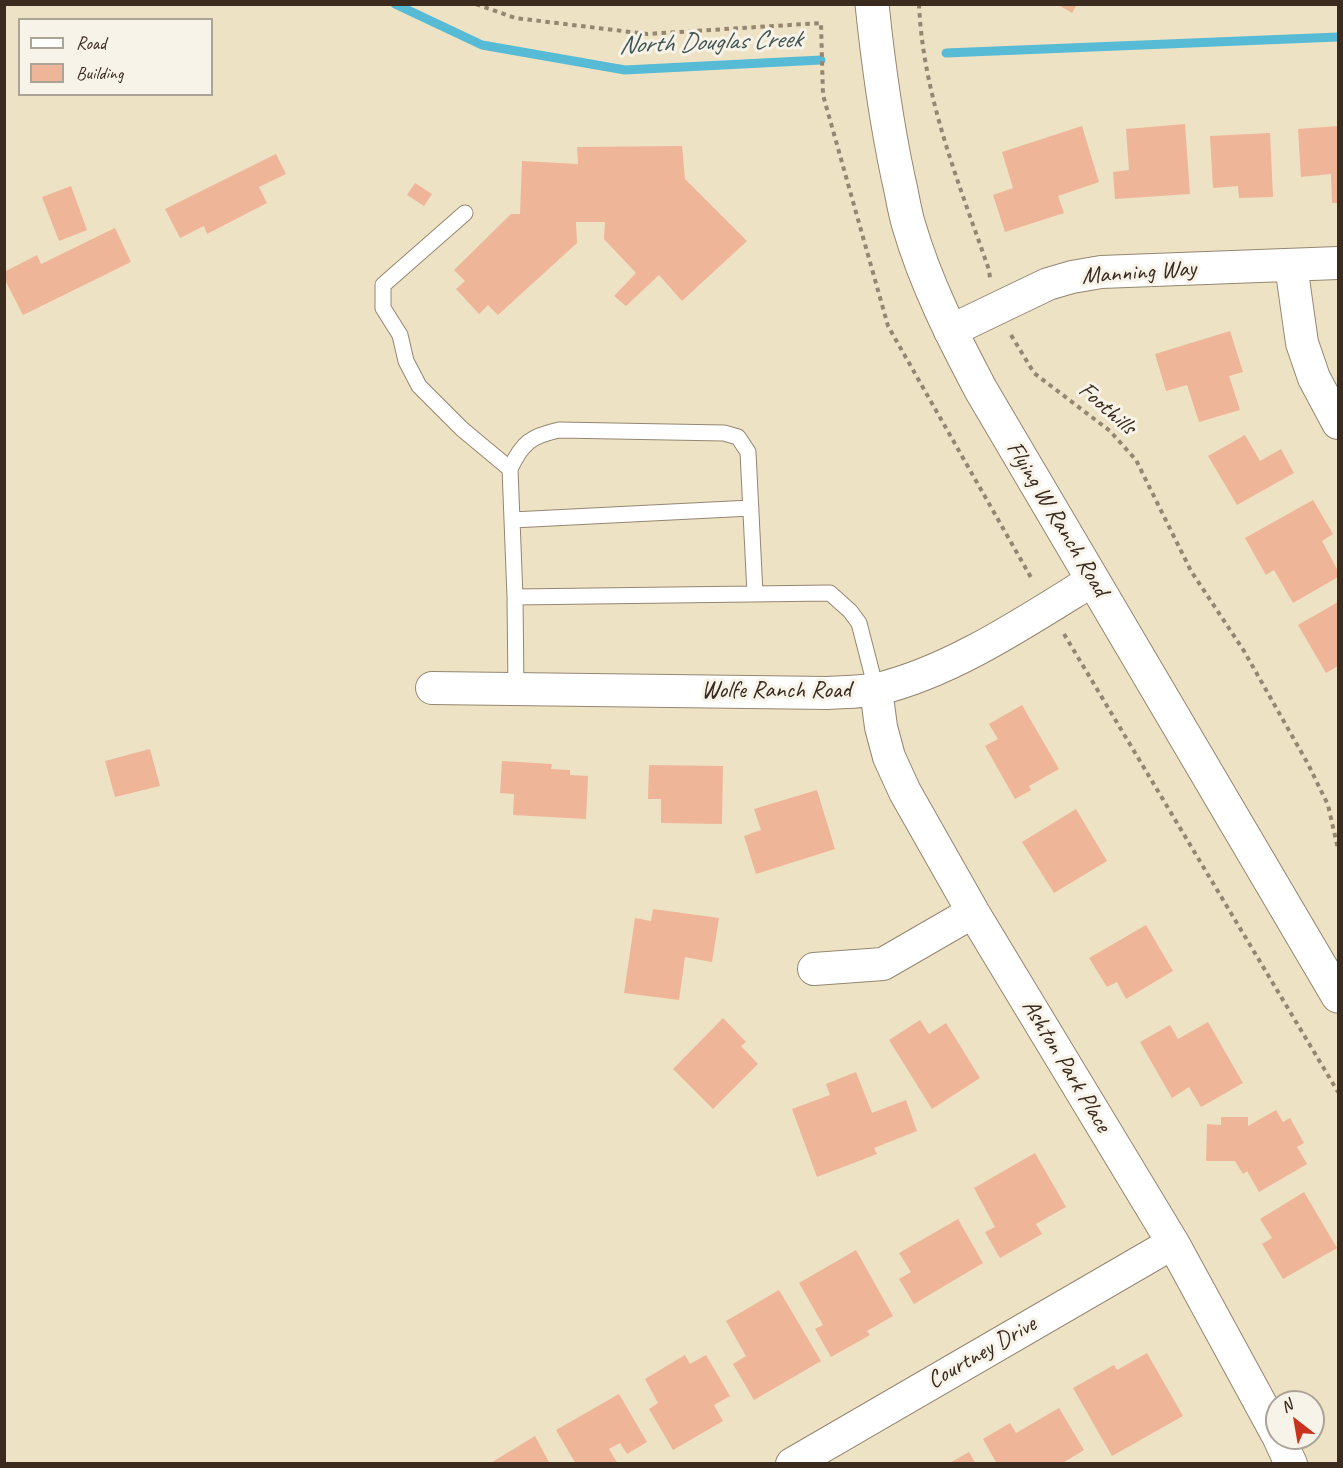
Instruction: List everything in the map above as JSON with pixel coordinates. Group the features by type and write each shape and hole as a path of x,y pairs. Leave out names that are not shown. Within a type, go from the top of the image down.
{"street":[{"name":"Flying W Ranch Road","path":"872,4 885,105 909,225 926,276 950,331 981,390 1338,996"},
{"name":"Manning Way","path":"950,331 1048,284 1072,277 1101,272 1338,263"},
{"path":"1291,265 1302,343 1314,378 1338,423"},
{"name":"Wolfe Ranch Road","path":"432,687 828,693 876,689 919,677 952,662 1093,580"},
{"name":"Ashton Park Place","path":"876,689 881,727 889,757 905,792 973,912 1173,1243 1265,1412"},
{"path":"814,969 883,964 973,912"},
{"name":"Courtney Drive","path":"792,1464 1173,1243"},
{"name":"Ashton Park Place","path":"1284,1450 1291,1464"}],"lane":[{"path":"465,213 383,285 383,308 400,335 406,361 419,386 462,429 510,469"},
{"path":"516,689 510,469 519,450 540,434 559,430 724,433 738,437 748,452 754,594"},
{"path":"512,520 751,508"},
{"path":"515,597 830,593 850,611 859,623 876,689"}],"path":[{"path":"476,4 515,18 647,34 821,23 823,95 888,326 1016,554 1338,1092"},
{"name":"Foothills","path":"919,4 928,80 949,159 989,270 995,308 1034,373 1110,431 1136,460 1191,571 1244,651 1308,764 1328,805 1338,849"}],"building":[{"path":"1057,4 1077,4 1072,13"},
{"path":"1185,124 1190,194 1115,199 1113,172 1129,170 1126,129"},
{"path":"1082,126 1099,182 1058,196 1064,213 1005,232 993,195 1013,188 1002,152"},
{"path":"1338,126 1338,203 1332,203 1331,174 1301,177 1298,129"},
{"path":"1270,133 1273,197 1239,198 1238,186 1213,188 1210,136"},
{"path":"682,146 685,179 747,241 682,301 659,275 626,306 614,296 636,273 604,239 605,222 576,222 577,243 498,315 488,305 479,314 456,289 465,281 454,270 511,214 520,214 522,161 578,164 577,147"},
{"path":"276,154 286,174 259,187 267,203 207,234 204,226 180,238 165,209"},
{"path":"415,183 432,194 424,206 407,195"},
{"path":"71,186 87,230 59,241 42,197"},
{"path":"115,228 131,262 23,315 4,278 4,272 37,255 41,264"},
{"path":"1230,331 1243,372 1229,376 1240,410 1199,422 1187,385 1166,391 1155,354"},
{"path":"1245,435 1260,461 1281,449 1294,473 1237,505 1208,456"},
{"path":"1313,500 1333,534 1322,541 1338,571 1338,577 1293,603 1274,570 1266,575 1245,538"},
{"path":"1338,602 1338,666 1326,673 1298,625"},
{"path":"1022,705 1059,769 1029,786 1031,790 1015,799 985,746 998,739 989,724"},
{"path":"150,749 160,786 115,797 105,761"},
{"path":"502,761 552,764 551,769 570,770 570,775 588,776 586,819 513,815 514,794 500,793"},
{"path":"649,765 723,766 722,824 661,823 661,799 648,799"},
{"path":"817,790 835,849 756,874 744,836 761,830 754,809"},
{"path":"1076,809 1107,861 1054,893 1022,842"},
{"path":"653,909 719,918 712,962 685,957 679,1000 624,993 635,918 651,921"},
{"path":"1146,925 1173,971 1126,999 1117,982 1107,987 1089,958"},
{"path":"723,1018 746,1042 741,1046 758,1064 713,1109 673,1069"},
{"path":"920,1020 929,1034 946,1023 980,1078 932,1109 889,1040"},
{"path":"1208,1022 1243,1083 1201,1107 1189,1087 1172,1098 1140,1042 1170,1025 1178,1039"},
{"path":"856,1072 872,1113 906,1100 917,1131 874,1148 877,1154 817,1177 792,1109 830,1095 826,1084"},
{"path":"1276,1110 1283,1122 1290,1118 1304,1143 1297,1147 1307,1164 1259,1192 1247,1171 1243,1174 1235,1161 1206,1161 1207,1124 1221,1125 1221,1117 1248,1117 1248,1126"},
{"path":"1035,1153 1066,1207 1036,1224 1042,1234 1000,1258 985,1232 995,1227 974,1188"},
{"path":"1304,1192 1337,1248 1283,1279 1262,1244 1272,1238 1260,1219"},
{"path":"958,1219 983,1263 914,1304 899,1279 911,1272 899,1253"},
{"path":"856,1250 893,1316 867,1331 870,1335 831,1357 815,1329 823,1325 799,1283"},
{"path":"779,1290 821,1361 754,1400 733,1364 746,1356 726,1321"},
{"path":"1147,1353 1183,1416 1112,1456 1073,1388 1114,1365 1117,1370"},
{"path":"685,1355 690,1364 706,1355 730,1396 714,1405 723,1421 673,1450 649,1409 658,1403 645,1379"},
{"path":"619,1394 647,1442 627,1454 620,1443 609,1449 618,1464 576,1464 556,1430"},
{"path":"1059,1408 1084,1450 1061,1464 997,1464 983,1439 1010,1423 1016,1433"},
{"path":"535,1436 550,1464 489,1464"},
{"path":"969,1452 976,1464 948,1464"}],"waterway":[{"name":"North Douglas Creek","path":"395,4 482,45 625,70 821,60"},
{"name":"North Douglas Creek","path":"946,53 1338,37"}]}
